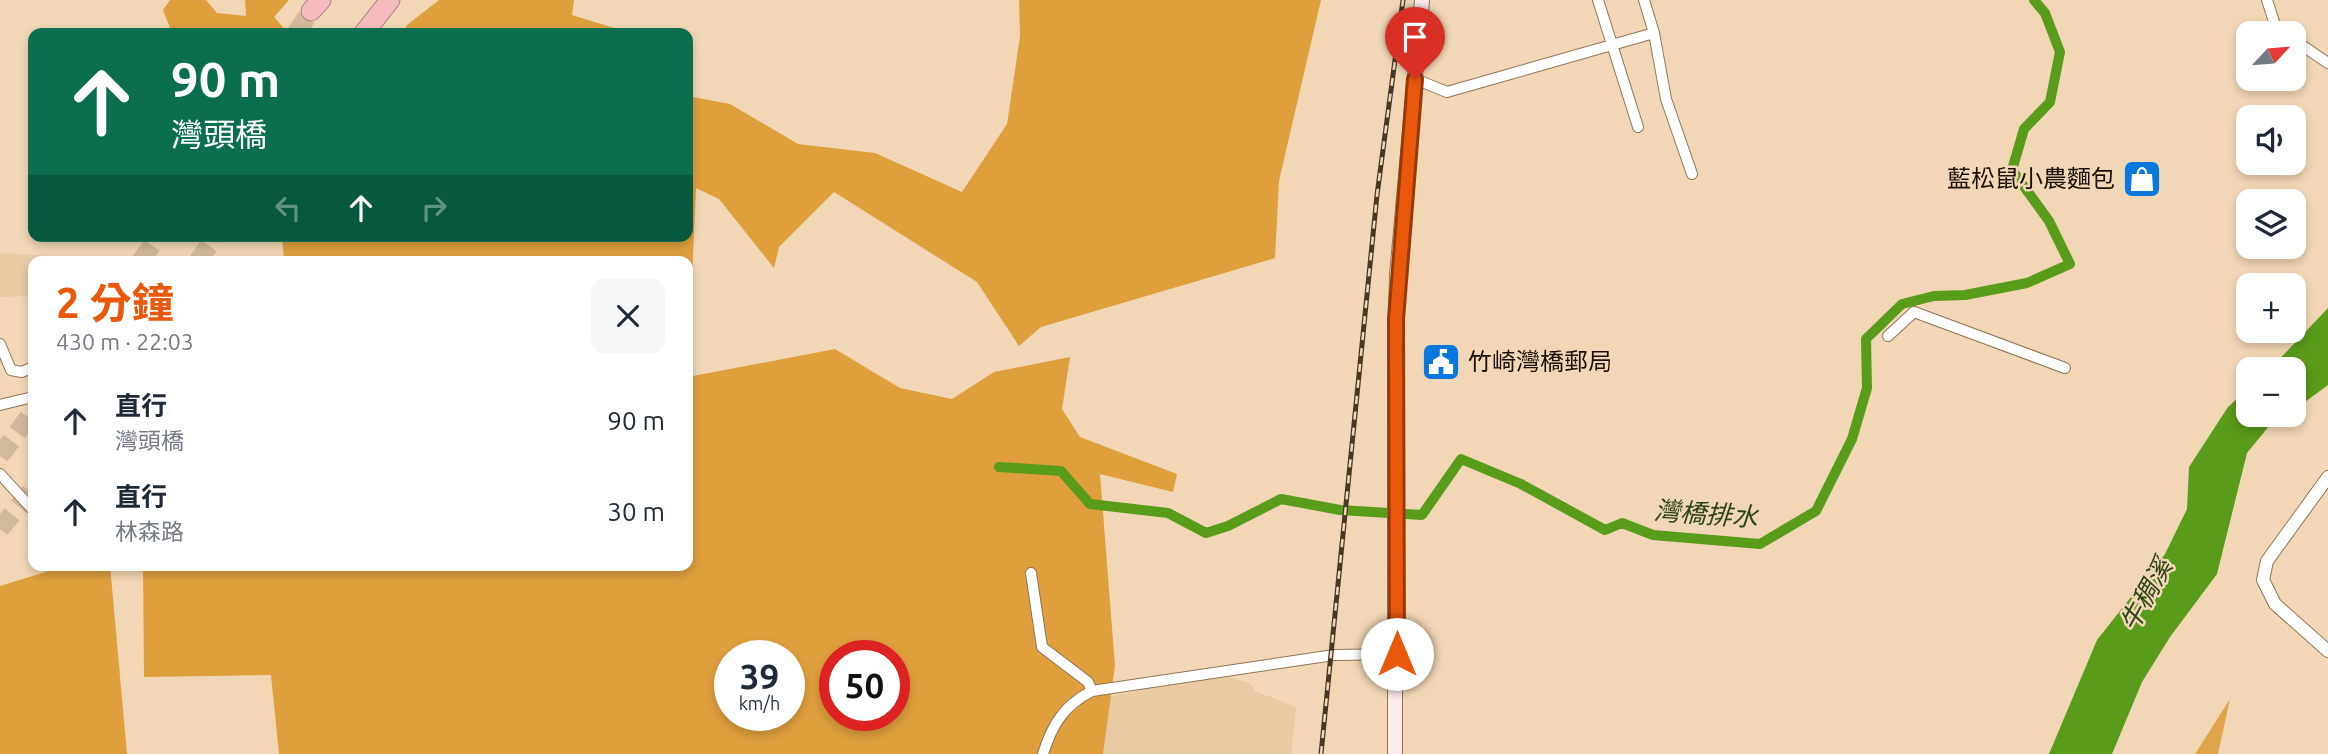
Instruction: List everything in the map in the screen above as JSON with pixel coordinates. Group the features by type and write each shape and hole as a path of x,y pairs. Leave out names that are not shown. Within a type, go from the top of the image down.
{"highway":[{"path":"368,28 390,0"}],"main road":[{"path":"1395,754 1397,275 1422,0"}],"street":[{"path":"1598,0 1638,127"},
{"path":"1644,0 1654,33 1666,99 1692,174"},
{"path":"2267,0 2274,21"},
{"path":"1415,79 1447,92 1654,33"},
{"path":"2306,48 2328,63"},
{"path":"1888,336 1914,312 2065,368"},
{"path":"0,344 11,370 22,372 28,369"},
{"path":"0,405 28,398"},
{"path":"0,474 28,505"},
{"path":"2328,477 2267,561 2263,580 2275,604 2328,652"},
{"path":"1031,573 1042,647 1088,682 1092,691"},
{"path":"1044,754 1051,729 1072,701 1092,691 1334,655 1397,654"}],"shaded area":[{"path":"170,0 206,0 217,13 246,16 245,0 289,0 274,17 284,28 170,28 163,10"},
{"path":"439,0 574,0 572,15 614,28 406,28"},
{"path":"1019,0 1321,0 1279,181 1275,258 1041,327 1019,346 977,282 834,192 779,247 774,268 719,199 696,188 693,257 284,256 282,242 693,242 693,97 730,104 798,144 875,153 962,192 1007,124 1020,36"},
{"path":"0,253 51,256 28,256 28,296 0,297"},
{"path":"835,349 900,388 952,399 994,372 1070,357 1062,409 1080,437 1177,474 1173,492 1100,474 1115,666 1103,754 279,754 271,675 144,677 143,571 693,571 693,376"},
{"path":"49,571 111,571 127,754 0,754 0,586"},
{"path":"1220,675 1250,683 1255,691 1296,707 1291,754 1104,754 1102,698"},
{"path":"2230,699 2218,754 2195,754"}],"water":[{"path":"2328,308 2328,385 2306,401 2306,357 2281,357 2295,343 2306,343 2306,331"},
{"name":"牛稠溪","path":"2236,400 2236,427 2268,427 2247,453 2217,574 2170,637 2142,682 2112,754 2049,754 2097,640 2165,554 2187,509 2189,467 2228,407"}],"waterway":[{"name":"灣橋排水","path":"999,467 1061,471 1090,504 1168,513 1206,533 1228,526 1281,499 1340,510 1422,515 1461,459 1521,484 1605,530 1622,523 1653,535 1760,544 1816,511 1852,439 1867,388 1866,339 1902,304 1934,296 1965,295 2027,283 2070,264 2049,221 2012,170 2024,129 2050,102 2060,52 2045,13 2034,0"}],"tunnel":[{"path":"299,28 311,11"},
{"path":"144,256 154,242"},
{"path":"202,256 212,242"},
{"path":"0,456 28,418"},
{"path":"0,529 28,495"}],"railway":[{"path":"1321,754 1377,195 1403,0"}],"place":[{"name":"藍松鼠小農麵包","path":"2142,179"},
{"name":"竹崎灣橋郵局","path":"1441,362"}],"route":[{"path":"1397,654 1397,275 1415,79"}]}
